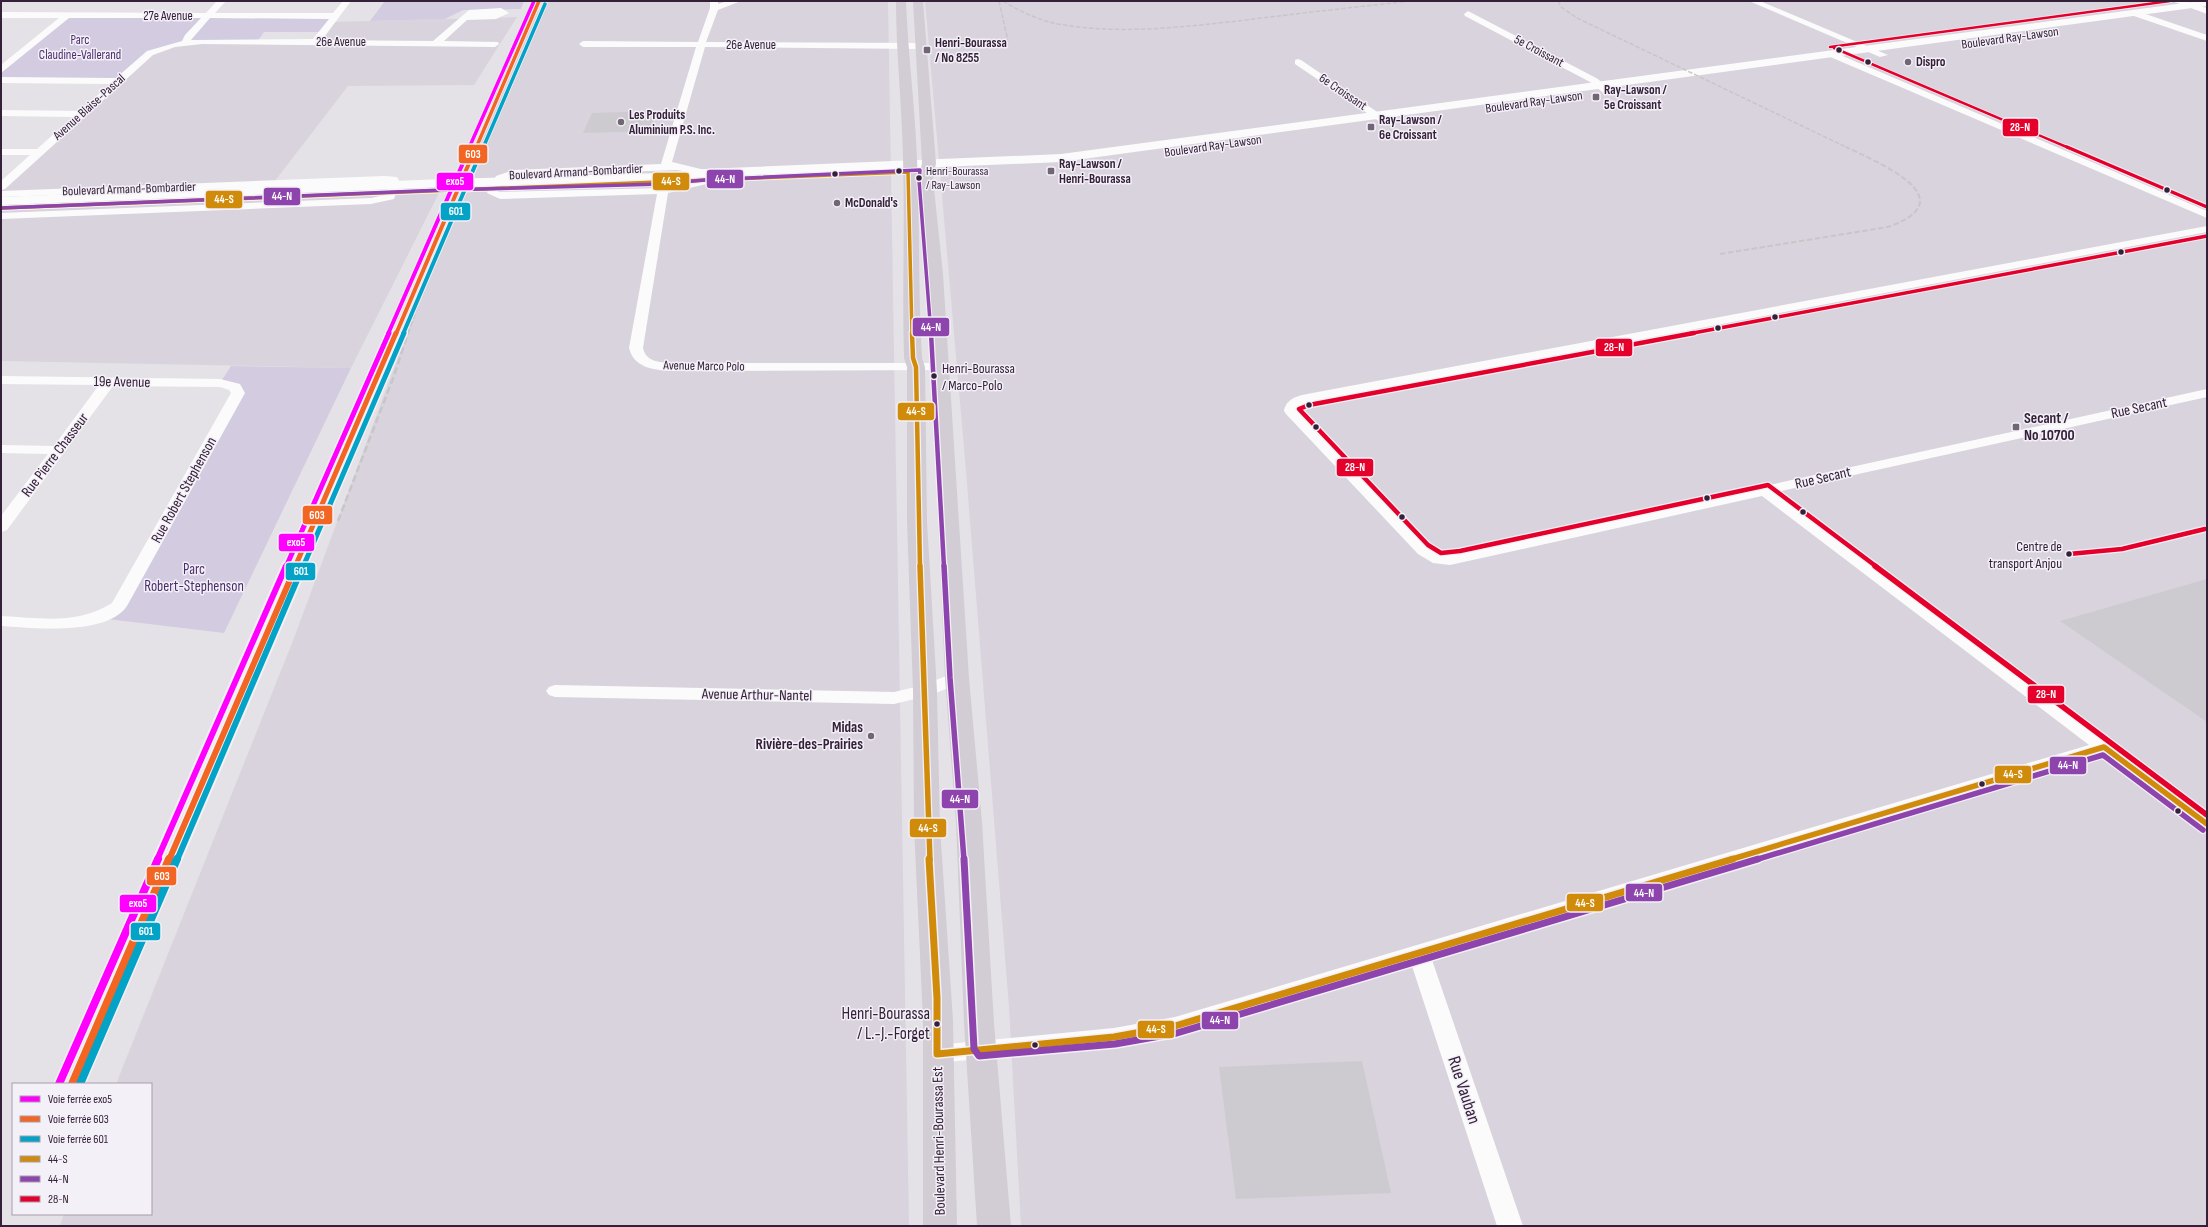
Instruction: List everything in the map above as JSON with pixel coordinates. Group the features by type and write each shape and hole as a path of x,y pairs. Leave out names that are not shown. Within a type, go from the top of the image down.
{"main road":[{"name":"Boulevard Henri-Bourassa Est","path":"901,1 902,47 909,168 910,280 913,358 916,367 914,435 916,514 925,690 927,827 938,1020 937,1054 940,1226"},
{"path":"918,1 919,46 935,274 939,367 946,453 957,678 970,822 981,1049 994,1226"}],"street":[{"path":"186,43 188,37 222,1"},
{"path":"316,42 347,1"},
{"path":"677,167 666,164 714,4 737,1"},
{"path":"1753,1 1884,54"},
{"path":"2176,1 2207,11"},
{"name":"Boulevard Ray-Lawson","path":"1347,123 1387,122 1831,54 2207,4"},
{"name":"Boulevard Ray-Lawson","path":"909,168 1070,165 1347,123 1376,115 1845,60 2207,11"},
{"path":"2134,13 2207,38"},
{"name":"5e Croissant","path":"1468,14 1595,81 1604,89"},
{"name":"27e Avenue","path":"1,15 335,16"},
{"path":"1,70 67,15"},
{"path":"436,43 466,18"},
{"name":"26e Avenue","path":"186,43 316,42 495,44"},
{"name":"Avenue Blaise-Pascal","path":"1,187 118,81 154,51 186,43"},
{"name":"26e Avenue","path":"583,44 919,46"},
{"path":"1831,54 2207,215"},
{"name":"6e Croissant","path":"1298,62 1387,122"},
{"path":"1,80 118,81"},
{"path":"1,113 82,114"},
{"path":"1,152 40,152"},
{"name":"Boulevard Armand-Bombardier","path":"708,176 677,167 514,173 500,178 492,193 500,196 664,183 708,176 909,168"},
{"name":"Boulevard Armand-Bombardier","path":"1,194 353,180 388,179 395,182 390,197 371,201 1,216"},
{"name":"Boulevard Armand-Bombardier","path":"1,201 161,198 664,183"},
{"name":"Avenue Marco Polo","path":"664,183 636,348 636,354 641,360 664,367 678,368 916,367"},
{"name":"Boulevard Armand-Bombardier","path":"1,208 161,198"},
{"name":"Rue Secant","path":"2207,229 1298,401 1292,406 1291,411 1295,417 1424,551 1439,560 1461,558 2207,393"},
{"path":"916,367 939,367"},
{"name":"19e Avenue","path":"1,380 220,383 235,387 238,393"},
{"name":"Rue Pierre Chasseur","path":"1,527 109,382"},
{"name":"Rue Robert Stephenson","path":"1,621 86,622 99,618 119,606 238,393"},
{"path":"1,449 59,450"},
{"path":"1765,491 2207,824"},
{"name":"Avenue Arthur-Nantel","path":"555,691 894,698 925,690 957,678"},
{"path":"937,1054 1114,1037 1175,1026 2104,747"},
{"name":"Rue Vauban","path":"1418,954 1510,1226"}],"shaded area":[{"path":"550,1 888,1 909,1226 60,1226 64,1215 152,1215 152,1083 116,1083 294,638 501,79 526,21"},
{"path":"925,1 2207,1 2207,1226 1021,1226 1009,1007 966,471"},
{"path":"517,17 474,85 348,86 268,190 444,183 351,368 1,361 1,183 150,53 186,43 316,42 332,22"}],"green space":[{"path":"385,1 524,1 521,9 463,10 445,19 370,21"},
{"name":"Parc Claudine-Vallerand","path":"67,15 335,16 325,32 264,32 257,42 216,41 159,49 118,81 1,80 1,70"},
{"name":"Parc Robert-Stephenson","path":"231,366 351,368 224,633 99,618 110,612 238,393 220,383"}],"building":[{"name":"Les Produits Aluminium P.S. Inc.","path":"657,111 650,131 583,133 592,113"},
{"path":"2207,579 2207,722 2060,621"},
{"path":"1362,1061 1391,1193 1236,1199 1219,1067"}],"railway":[{"path":"999,1 1008,41"},
{"path":"1003,1 1030,15 1058,24 1105,29 1152,29 1199,25 1411,1"},
{"path":"1558,1 1561,7 1577,18 1848,148"},
{"path":"484,148 500,111"},
{"path":"408,334 421,295 484,147"},
{"path":"1720,254 1888,227 1910,216 1919,205 1918,194 1909,182 1878,162 1846,147"},
{"path":"338,521 394,376 408,333"}],"rail line":[{"name":"exo5","path":"59,1083 534,1"},
{"name":"603","path":"72,1083 539,1"},
{"name":"601","path":"80,1083 545,4"}],"transit line":[{"name":"28-N","path":"1830,47 2170,1"},
{"name":"28-N","path":"1834,48 2207,207"},
{"name":"44-N","path":"1,208 444,190 662,184 705,180 920,170 919,180 928,275 950,678 962,822 974,1049 979,1056 1115,1044 1177,1033 2103,755 2203,830"},
{"name":"44-S","path":"1,208 908,172 913,358 916,367 917,488 925,691 927,813 937,998 937,1054 1114,1037 1175,1026 2104,747 2207,824"},
{"name":"28-N","path":"2207,236 1309,405 1299,409 1428,545 1441,553 1460,551 1768,485 2207,815"},
{"name":"28-N","path":"2069,554 2122,549 2205,529"}],"place":[{"name":"Henri-Bourassa / No 8255","path":"927,50"},
{"name":"Dispro","path":"1908,62"},
{"name":"Ray-Lawson / 5e Croissant","path":"1596,97"},
{"name":"Les Produits Aluminium P.S. Inc.","path":"621,122"},
{"name":"Ray-Lawson / 6e Croissant","path":"1371,127"},
{"name":"Ray-Lawson / Henri-Bourassa","path":"1051,171"},
{"name":"Henri-Bourassa / Ray-Lawson","path":"919,178"},
{"name":"McDonald's","path":"837,203"},
{"name":"Henri-Bourassa / Marco-Polo","path":"934,376"},
{"name":"Secant / No 10700","path":"2016,427"},
{"name":"Centre de transport Anjou","path":"2069,554"},
{"name":"Midas Rivière-des-Prairies","path":"871,736"},
{"name":"Henri-Bourassa / L.-J.-Forget","path":"937,1024"}]}
